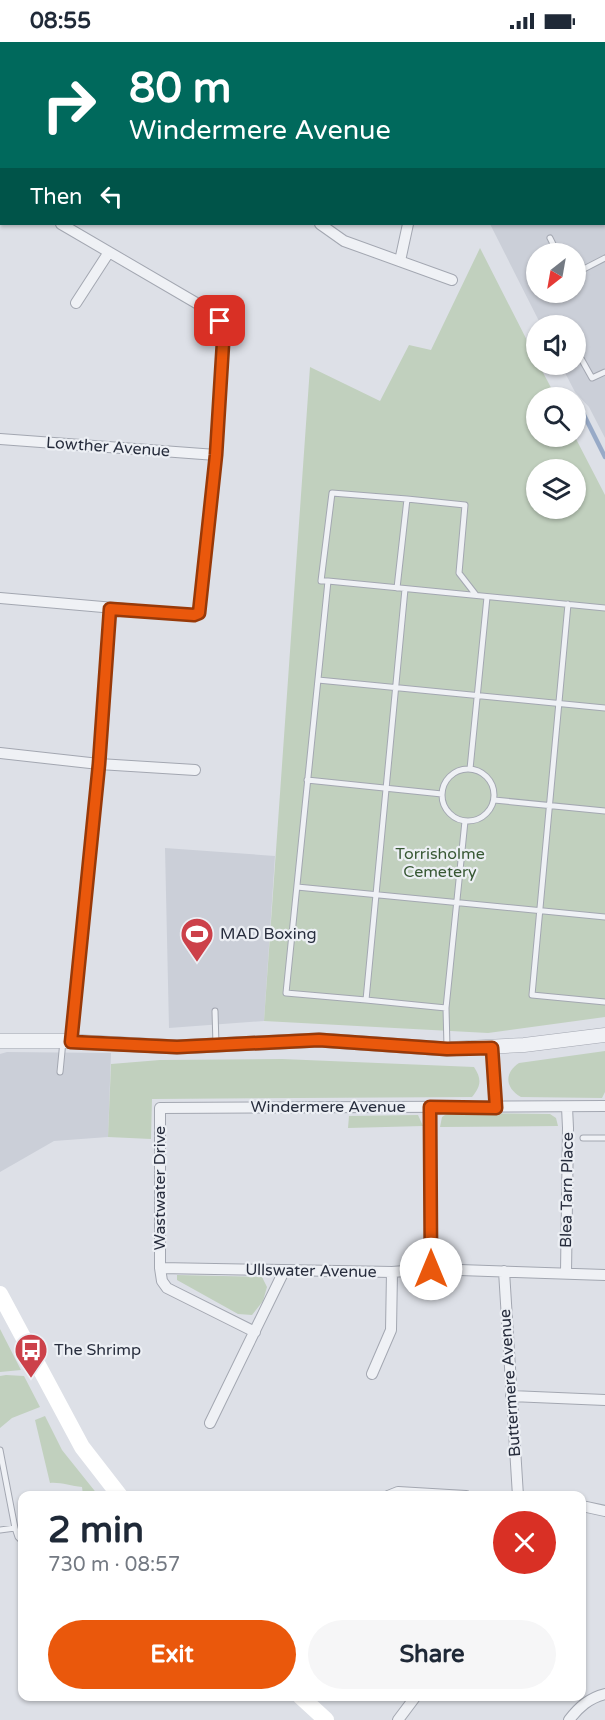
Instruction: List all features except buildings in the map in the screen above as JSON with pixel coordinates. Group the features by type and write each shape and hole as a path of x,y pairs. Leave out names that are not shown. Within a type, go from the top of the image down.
{"main road":[{"path":"0,1294 81,1447 116,1491"},
{"path":"305,1701 326,1720"}],"street":[{"path":"0,598 110,609 194,615 199,613 216,455 224,327 210,311 64,225"},
{"path":"321,225 344,241 452,280"},
{"path":"400,261 408,225"},
{"path":"76,303 109,252"},
{"name":"Lowther Avenue","path":"0,439 216,455"},
{"path":"67,1041 99,764 110,609"},
{"path":"0,753 99,764 195,770"},
{"path":"1,1041 67,1041 177,1047 319,1040 447,1049 492,1048 605,1035"},
{"path":"492,1048 496,1108"},
{"name":"Windermere Avenue","path":"159,1108 605,1106"},
{"path":"430,1107 431,1269"},
{"name":"Blea Tarn Place","path":"566,1273 567,1107"},
{"name":"Wastwater Drive","path":"159,1108 160,1268"},
{"path":"160,1268 162,1281 167,1288 255,1332"},
{"name":"Ullswater Avenue","path":"160,1268 392,1272 431,1269 605,1275"},
{"path":"210,1423 284,1271"},
{"name":"Buttermere Avenue","path":"504,1271 518,1491"},
{"path":"372,1374 390,1330 392,1272"},
{"path":"511,1396 605,1400"},
{"path":"586,1507 605,1511"},
{"path":"569,1720 582,1705 596,1696 605,1694"},
{"path":"398,1720 412,1701"}],"lane":[{"path":"550,238 552,243"},
{"path":"586,268 605,258"},
{"path":"586,367 592,378 605,372"},
{"path":"476,596 459,573 465,505 332,493 321,580 405,589 476,596 568,604 605,608"},
{"path":"397,588 407,499"},
{"path":"328,581 286,993 446,1008"},
{"path":"366,1000 405,589"},
{"path":"470,769 487,597"},
{"path":"568,604 532,995 605,1002"},
{"path":"318,680 605,708"},
{"path":"470,769 484,774 493,785 494,800 489,811 483,816 477,820 465,821 451,815 443,804 441,794 447,780 456,771 470,769"},
{"path":"308,780 441,794"},
{"path":"494,800 605,812"},
{"path":"447,1049 446,1008 465,821"},
{"path":"297,887 605,917"},
{"path":"215,1011 216,1046"},
{"path":"60,1072 67,1041"},
{"path":"583,1138 605,1138"},
{"path":"0,1450 18,1537"},
{"path":"0,1530 15,1528"}],"shaded area":[{"path":"491,225 605,225 605,438 586,404 586,387 572,387 566,375 586,375 586,315 536,315 530,303 586,303 586,243 526,243 526,295"},
{"path":"165,848 275,856 264,1021 169,1028"},
{"path":"7,1052 111,1053 108,1137 54,1141 0,1172 0,1054"}],"green space":[{"name":"Torrisholme Cemetery","path":"480,248 526,338 526,375 544,375 551,387 526,387 526,447 580,447 605,495 605,1017 488,1033 264,1021 310,367 380,401 409,345 431,350"},
{"path":"605,1051 605,1092 602,1098 521,1097 509,1085 511,1071 519,1063"},
{"path":"282,1059 474,1067 479,1082 472,1097 152,1099 151,1139 108,1137 111,1064 160,1060"},
{"path":"448,1113 550,1114 556,1118 558,1126 440,1127 442,1117"},
{"path":"418,1115 423,1126 348,1128 349,1116"},
{"path":"177,1275 262,1277 267,1287 263,1301 252,1315 238,1314 177,1280"},
{"path":"0,1329 21,1370 0,1372"},
{"path":"0,1376 24,1376 40,1407 12,1418 0,1428"},
{"path":"45,1416 62,1450 95,1491 82,1491 82,1487 50,1483 35,1420"}],"waterway":[{"path":"586,419 605,457"}],"place":[{"name":"MAD Boxing","path":"197,963"},
{"name":"The Shrimp","path":"31,1379"}],"route":[{"path":"220,321 224,327 216,455 199,613 194,615 110,609 99,764 71,1042 177,1047 319,1040 447,1049 492,1048 496,1108 430,1107 431,1269"}]}
